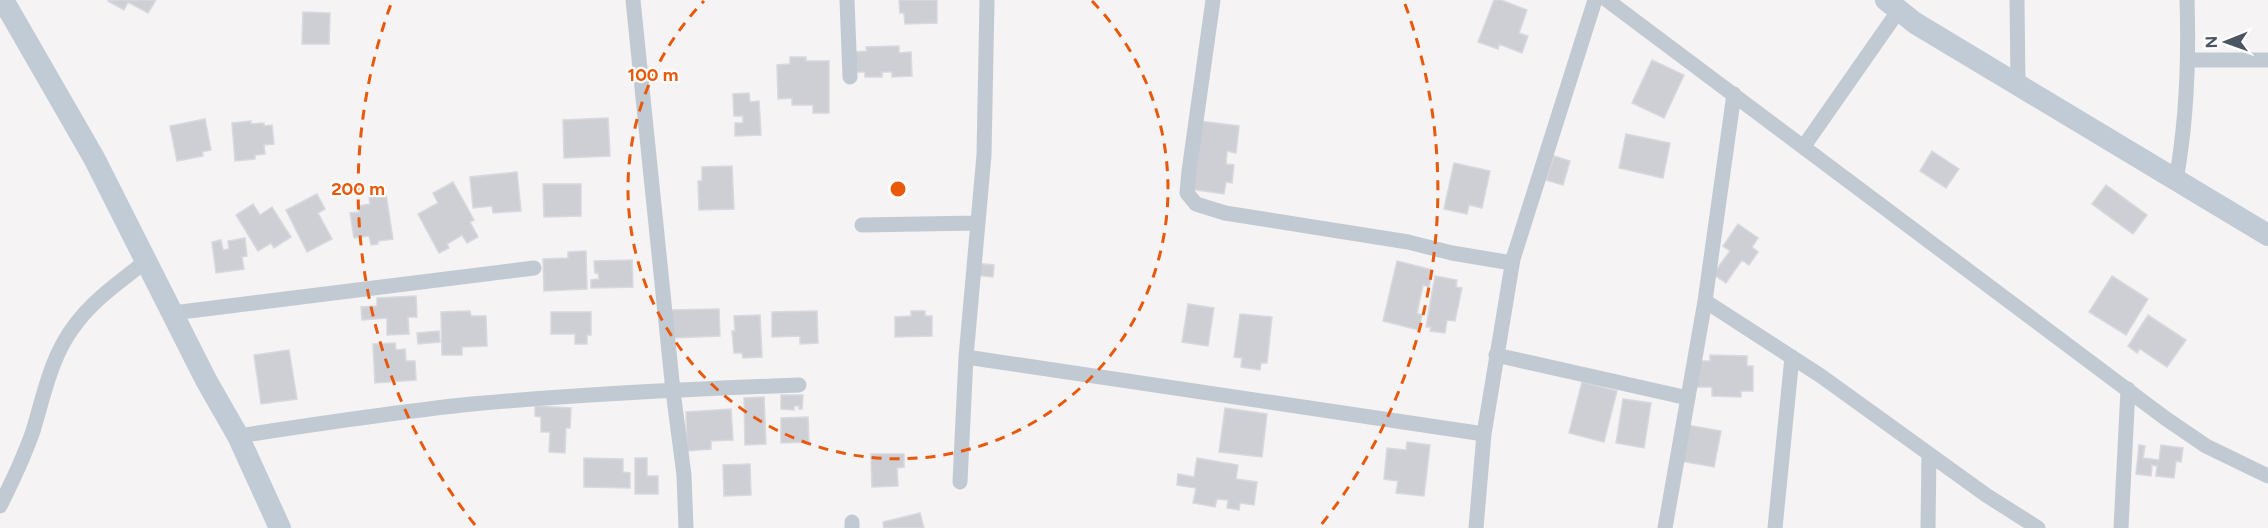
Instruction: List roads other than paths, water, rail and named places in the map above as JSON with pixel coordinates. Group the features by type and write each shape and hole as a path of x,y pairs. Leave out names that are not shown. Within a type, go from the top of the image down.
{"street":[{"path":"3,0 94,158 206,380 238,436 280,528"},
{"path":"633,0 673,391 684,475 686,528"},
{"path":"847,0 850,77"},
{"path":"960,482 966,357 984,154 987,0"},
{"path":"1214,0 1187,193 1196,204 1225,213 1408,242 1452,253 1512,263"},
{"path":"1476,528 1484,434 1512,263 1595,0"},
{"path":"1607,0 2128,390 2206,446 2268,476"},
{"path":"2017,0 2018,85"},
{"path":"2176,180 2183,141 2188,60 2187,0"},
{"path":"1804,146 1893,5 1915,22 2268,235"},
{"path":"2188,60 2268,60"},
{"path":"1665,528 1705,301 1734,94"},
{"path":"862,225 977,222"},
{"path":"0,506 24,454 56,358 74,326 94,302 146,261"},
{"path":"173,313 534,268"},
{"path":"1705,301 1821,376 1986,495 2038,528"},
{"path":"1496,355 1688,398"},
{"path":"966,357 1484,434"},
{"path":"1775,528 1791,357"},
{"path":"238,436 473,404 799,385"},
{"path":"2121,528 2128,390"},
{"path":"1928,528 1929,454"}]}
